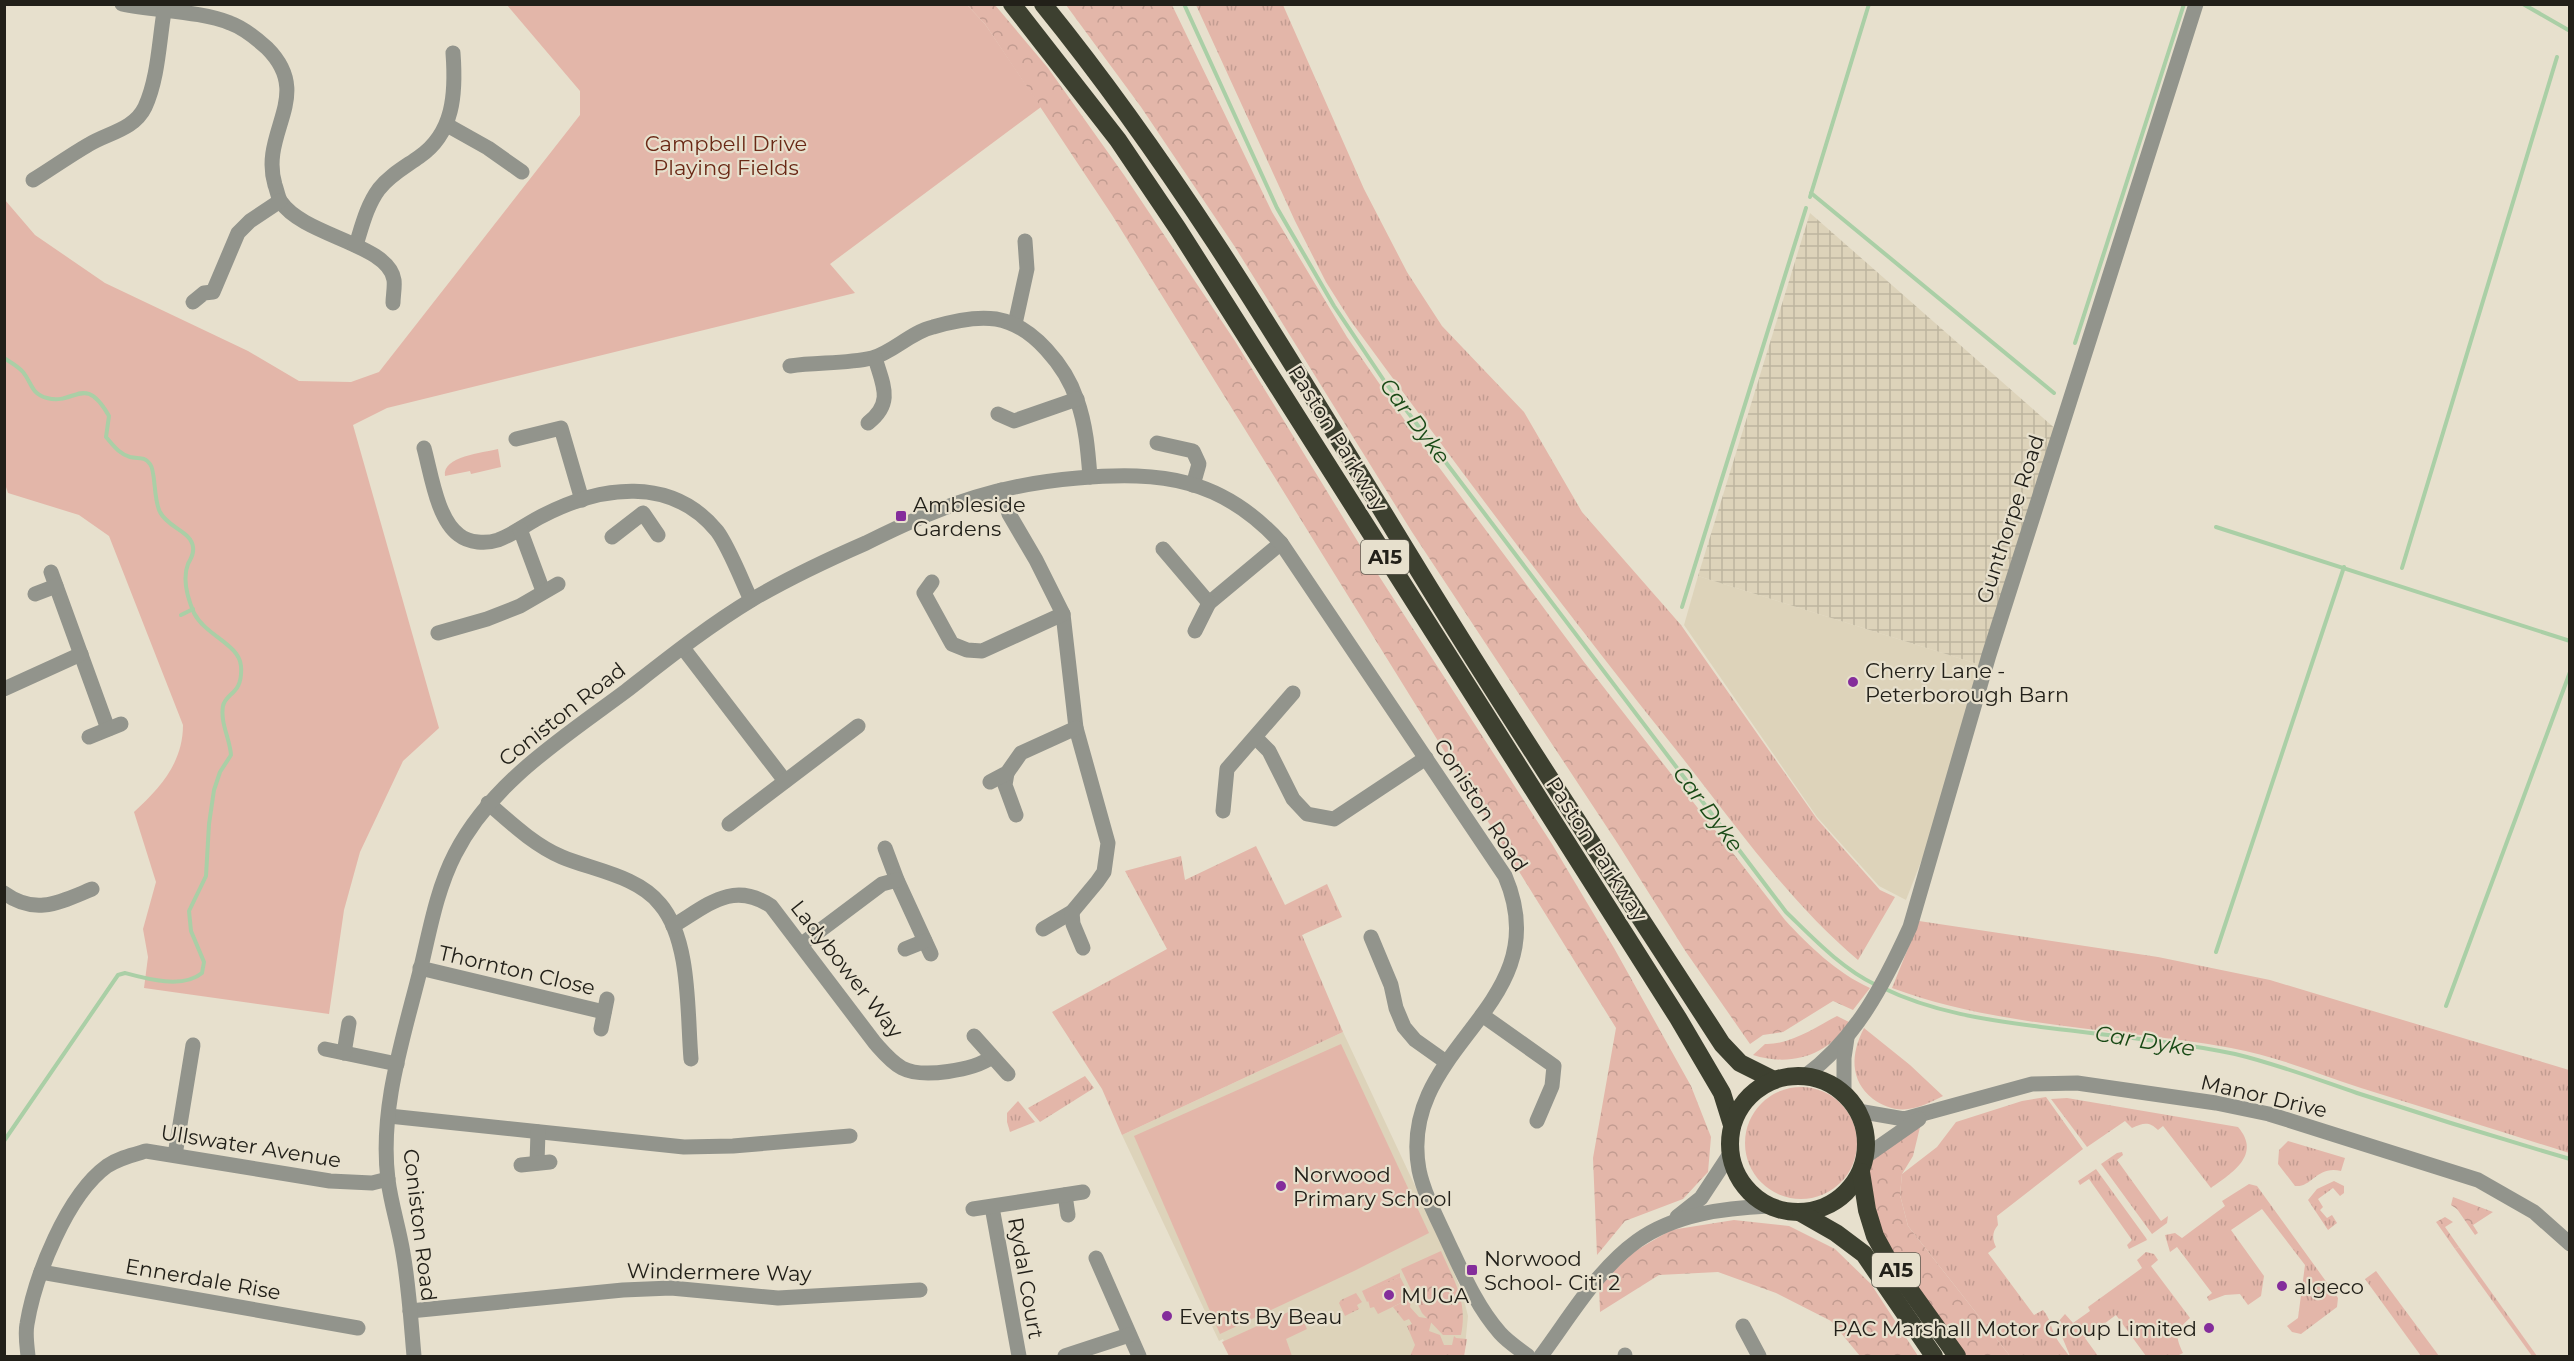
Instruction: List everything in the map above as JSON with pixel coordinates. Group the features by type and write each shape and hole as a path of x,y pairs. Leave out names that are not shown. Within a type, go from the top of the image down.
{"highway":[{"name":"Paston Parkway","path":"1012,4 1118,140 1271,372 1388,563 1678,1018 1722,1093 1732,1125"},
{"name":"Paston Parkway","path":"1042,4 1163,164 1242,284 1437,602 1722,1044 1740,1063 1774,1080"},
{"path":"1805,1076 1822,1080 1844,1094 1858,1111 1866,1133 1864,1164 1850,1190 1842,1198 1823,1208 1801,1213 1785,1212 1769,1206 1750,1193 1743,1185 1730,1154 1732,1125 1737,1113 1752,1093 1774,1080 1805,1076"},
{"name":"A15","path":"1864,1164 1867,1210 1875,1236 1887,1258 1957,1356"},
{"name":"A15","path":"1801,1213 1836,1233 1864,1254 1934,1356"}],"street":[{"path":"122,4 164,12 220,12 253,36 277,60 286,77 287,96 270,160 280,201 299,221 327,235 356,244 383,261 394,279 393,303"},
{"name":"Gunthorpe Road","path":"1805,1076 1829,1057 1847,1038 1890,969 1910,927 1989,656 2196,4"},
{"path":"33,180 86,146 122,130 136,120 144,109 149,95 164,12"},
{"path":"356,244 371,202 378,190 397,171 432,146 447,125 453,105 453,53"},
{"path":"447,125 488,148 522,172"},
{"path":"193,302 204,293 213,292 238,233 250,221 280,201"},
{"path":"1015,324 1027,269 1025,241"},
{"path":"790,366 875,358 901,342 937,326 975,319 996,319 1015,324 1047,352 1063,372 1077,399 1086,435 1090,477"},
{"path":"868,423 879,414 885,395 875,358"},
{"path":"998,414 1014,421 1077,399"},
{"path":"516,439 561,428 582,500"},
{"path":"1157,443 1193,451 1199,464 1193,485"},
{"path":"424,447 441,509 448,524 460,536 478,542 497,540 544,515 582,500 625,490 644,490 679,500 699,513 718,532 751,600"},
{"name":"Coniston Road","path":"414,1356 403,1251 388,1179 389,1116 397,1064 444,878 471,826 488,803 532,762 683,648 751,600 816,566 934,512 1001,490 1046,481 1134,474 1167,478 1193,485 1243,508 1262,523 1281,543 1505,876 1512,893 1516,935 1513,957 1500,991 1431,1085 1423,1104 1418,1127 1419,1171 1469,1287 1501,1334 1528,1356"},
{"path":"644,490 643,513 658,535"},
{"path":"1001,490 1009,514 1036,560 1063,614 1076,728 1108,843 1104,872 1072,912 1043,929"},
{"path":"612,537 643,513"},
{"path":"520,529 543,591"},
{"path":"1195,631 1209,603 1281,543"},
{"path":"1163,549 1209,603"},
{"path":"34,594 54,579 81,654 115,727 89,737"},
{"path":"932,582 924,593 928,602 952,644 967,650 982,651 1063,614"},
{"path":"438,633 487,619 520,606 558,584"},
{"path":"683,648 785,781"},
{"path":"4,689 81,654"},
{"path":"1223,811 1227,769 1293,693"},
{"path":"729,824 858,726"},
{"path":"990,782 1007,772 1022,753 1076,728"},
{"path":"1256,738 1269,751 1293,799 1307,814 1334,819 1426,758"},
{"path":"1007,772 1005,785 1016,815"},
{"path":"488,803 538,844 561,856 634,885 650,893 661,904 673,926 683,964 691,1059"},
{"path":"885,848 928,947 906,949"},
{"path":"802,944 882,884 897,880"},
{"path":"4,893 14,900 31,906 52,904 92,889"},
{"name":"Ladybower Way","path":"673,926 734,893 760,898 771,906 802,944 874,1043 893,1062 905,1069 919,1072 969,1068 982,1064 992,1057"},
{"path":"1072,912 1073,924 1083,948"},
{"path":"1371,937 1391,985 1396,1008 1404,1027 1415,1040 1446,1062"},
{"name":"Thornton Close","path":"420,968 606,1005 601,1029"},
{"path":"1482,1015 1554,1066 1552,1086 1537,1121"},
{"path":"344,1053 349,1023"},
{"path":"974,1036 1008,1074"},
{"name":"Gunthorpe Road","path":"1844,1094 1847,1038"},
{"path":"174,1155 195,1073 193,1045"},
{"path":"325,1049 397,1064"},
{"name":"Manor Drive","path":"1858,1111 1904,1119 1927,1115 2032,1084 2077,1083 2216,1103 2269,1114 2478,1180 2534,1212 2570,1244"},
{"name":"Manor Drive","path":"1864,1164 1903,1129 1927,1115"},
{"path":"389,1116 684,1147 733,1146 850,1136"},
{"path":"520,1165 544,1162 538,1132"},
{"name":"Ullswater Avenue","path":"28,1356 26,1326 41,1272 79,1194 107,1166 124,1157 146,1151 330,1181 372,1183 388,1179"},
{"path":"1668,1225 1701,1198 1730,1154"},
{"name":"Rydal Court","path":"973,1209 1083,1192"},
{"path":"1065,1195 1068,1215"},
{"path":"1541,1356 1595,1282 1638,1240 1668,1225 1723,1209 1769,1206"},
{"name":"Rydal Court","path":"992,1207 1019,1356"},
{"path":"1096,1258 1139,1356"},
{"name":"Ennerdale Rise","path":"41,1272 358,1328"},
{"name":"Windermere Way","path":"410,1311 623,1290 671,1288 778,1298 920,1290"},
{"path":"1743,1326 1759,1356"},
{"name":"Rydal Court","path":"1065,1356 1129,1335"}],"shaded area":[{"path":"1810,213 2058,431 1984,666 1698,576"},
{"path":"1698,576 1984,666 1926,849 1906,900 1879,886 1817,817 1684,625"},
{"name":"Norwood Primary School","path":"1343,1032 1439,1237 1462,1292 1468,1316 1464,1356 1230,1356 1223,1339 1219,1341 1122,1135"}],"green space":[{"name":"Campbell Drive Playing Fields","path":"507,5 967,5 985,24 1041,107 830,264 855,293 387,408 353,425 439,728 403,761 360,852 344,910 329,1014 144,988 148,957 143,929 156,882 134,812 153,794 168,774 179,751 183,725 109,536 79,515 8,493 4,481 5,200 35,235 105,283 248,351 299,381 351,382 379,372 580,115 580,91"},
{"path":"967,5 995,5 1048,68 1124,175 1235,341 1377,573 1552,844 1614,948 1691,1086 1711,1137 1708,1172 1683,1199 1625,1221 1597,1255 1593,1158 1616,1028 1112,215 985,24"},
{"path":"1066,5 1172,5 1272,212 1347,337 1415,435 1584,662 1785,920 1824,958 1846,975 1870,988 1853,1010 1833,1001 1783,1032 1763,1035 1750,1044 1686,952 1618,844 1412,532 1235,247 1141,107"},
{"path":"1196,5 1283,5 1364,189 1407,272 1442,326 1524,412 1582,512 1681,625 1817,819 1880,890 1895,897 1858,960 1808,913 1741,833 1552,591 1350,320 1326,282 1295,221"},
{"path":"498,449 501,467 471,474 470,471 445,476 446,469 456,460"},
{"path":"1256,846 1285,905 1327,884 1342,917 1302,935 1343,1032 1122,1135 1102,1089 1052,1012 1167,949 1125,871 1181,856 1185,880"},
{"path":"1919,921 2158,957 2270,980 2569,1070 2569,1153 2248,1051 2189,1041 2017,1019 1933,1001 1892,988"},
{"path":"1837,1016 1849,1022 1840,1034 1819,1051 1807,1056 1781,1060 1753,1055 1765,1044 1784,1042"},
{"path":"1864,1028 1910,1065 1943,1096 1922,1106 1903,1109 1881,1104 1873,1099 1865,1092 1856,1075 1855,1056"},
{"name":"Norwood Primary School","path":"1341,1044 1429,1233 1220,1334 1134,1136"},
{"path":"1085,1076 1094,1088 1040,1122 1028,1108"},
{"path":"1801,1087 1822,1091 1840,1104 1853,1122 1857,1143 1853,1164 1840,1182 1822,1195 1801,1199 1780,1195 1762,1182 1749,1164 1745,1143 1749,1122 1762,1104 1780,1091"},
{"path":"2046,1097 2083,1149 1997,1216 1998,1225 1993,1236 1996,1247 1988,1253 2034,1315 2043,1310 2055,1336 2069,1356 2010,1356 1908,1226 1900,1195 1902,1174 1937,1147 1956,1122 2022,1101"},
{"path":"2067,1098 2238,1127 2245,1137 2246,1155 2235,1169 2211,1188 2163,1126 2158,1130 2146,1124 2132,1128 2125,1121 2087,1147 2051,1099"},
{"path":"1018,1101 1035,1122 1010,1132 1007,1113"},
{"path":"1921,1123 1913,1156 1902,1174 1900,1195 1908,1226 2010,1356 1963,1356 1885,1243 1873,1201 1870,1180 1871,1159"},
{"path":"2288,1141 2345,1158 2341,1171 2326,1171 2306,1184 2295,1186 2278,1164 2279,1150"},
{"path":"2122,1152 2123,1155 2117,1160 2161,1221 2168,1216 2167,1223 2152,1234 2101,1164"},
{"path":"2096,1169 2147,1240 2129,1249 2127,1245 2132,1240 2089,1179 2080,1185 2078,1181"},
{"path":"2334,1181 2344,1186 2344,1193 2340,1196 2333,1188 2318,1199 2323,1207 2320,1210 2327,1218 2332,1215 2337,1223 2328,1230 2308,1200 2317,1189"},
{"path":"2249,1184 2257,1186 2338,1298 2337,1307 2301,1334 2292,1332 2287,1326 2298,1318 2305,1265 2262,1209 2231,1230 2264,1276 2261,1296 2248,1305 2240,1294 2225,1295 2209,1301 2207,1297 2212,1293 2177,1247 2170,1252 2165,1235 2175,1233 2182,1238 2225,1206 2222,1201"},
{"path":"2453,1197 2493,1212 2473,1225 2478,1233 2475,1235 2457,1209 2451,1205"},
{"path":"2445,1217 2453,1222 2445,1227 2459,1247 2455,1249 2436,1222"},
{"path":"1734,1220 1789,1226 1835,1249 1871,1284 1918,1356 1860,1356 1831,1321 1776,1293 1718,1272 1659,1275 1600,1312 1599,1285 1635,1251 1671,1230"},
{"path":"2459,1247 2537,1356 2532,1356 2455,1249"},
{"path":"1441,1251 1461,1301 1463,1323 1461,1335 1443,1335 1422,1313 1401,1269"},
{"path":"2146,1252 2154,1254 2158,1260 2151,1266 2190,1318 2178,1334 2183,1353 2177,1356 2146,1356 2116,1315 2085,1338 2098,1356 2070,1356 2058,1322 2065,1314 2073,1323 2090,1311 2088,1307 2142,1268 2137,1260"},
{"path":"2376,1271 2439,1356 2421,1356 2365,1279"},
{"path":"1400,1273 1400,1277 1367,1292 1370,1300 1367,1302 1362,1291"},
{"name":"MUGA","path":"1400,1277 1411,1298 1378,1314 1374,1307 1370,1308 1366,1292"},
{"path":"1356,1293 1362,1302 1357,1305 1359,1309 1345,1316 1339,1303"},
{"path":"1411,1298 1410,1307 1419,1317 1432,1319 1429,1331 1440,1335 1444,1345 1452,1345 1454,1336 1467,1339 1464,1356 1410,1356 1415,1345 1407,1326 1412,1324 1409,1319 1404,1321 1393,1307"},
{"path":"1297,1308 1307,1329 1286,1339 1292,1356 1229,1356 1222,1342"}],"waterway":[{"name":"Car Dyke","path":"1184,4 1277,208 1334,306 1385,382 1786,912 1840,962 1876,985"},
{"path":"1810,197 1869,4"},
{"path":"2075,343 2184,4"},
{"path":"2523,4 2570,31"},
{"path":"2402,568 2557,57"},
{"path":"1811,193 2054,393"},
{"path":"1682,607 1806,208"},
{"path":"4,358 21,370 35,391 42,396 57,399 86,393 93,396 109,416 106,437 116,449 130,457 148,461 152,468 160,512 168,522 188,537 193,547 193,554 186,570 186,582 194,613 206,628 234,652 241,666 237,688 223,706 223,719 231,755 220,772 214,790 209,824 206,876 189,911 191,931 204,962 202,973 194,978 175,982 125,973 118,975 4,1141"},
{"path":"2216,527 2570,641"},
{"path":"2216,952 2344,567"},
{"path":"181,615 193,609"},
{"path":"2446,1006 2570,672"},
{"name":"Car Dyke","path":"1883,988 1940,1009 1980,1018 2163,1042 2235,1054 2570,1159"}],"place":[{"name":"Ambleside Gardens","path":"901,516"},
{"name":"Cherry Lane - Peterborough Barn","path":"1853,682"},
{"name":"Norwood Primary School","path":"1281,1186"},
{"name":"Norwood School- Citi 2","path":"1472,1270"},
{"name":"algeco","path":"2282,1286"},
{"name":"MUGA","path":"1389,1295"},
{"name":"Events By Beau","path":"1167,1316"},
{"name":"PAC Marshall Motor Group Limited","path":"2209,1328"}]}
